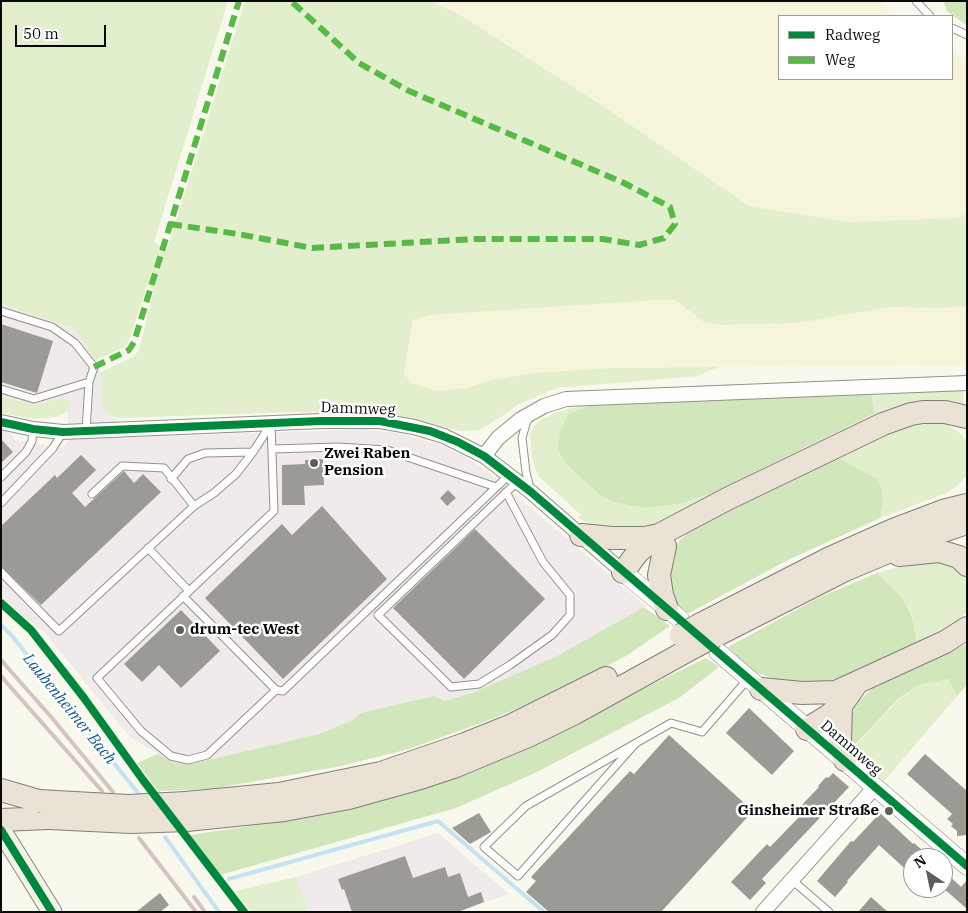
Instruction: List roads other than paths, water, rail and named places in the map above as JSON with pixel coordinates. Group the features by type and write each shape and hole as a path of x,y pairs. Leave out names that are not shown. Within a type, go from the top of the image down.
{"highway":[{"path":"623,572 641,565 662,540 686,522 727,499 883,424 923,412 934,411 963,419"},
{"path":"2,822 42,809 128,806 187,811 284,810 349,798 456,766 536,732 574,713 694,632 780,582 893,530 950,501 967,487"},
{"path":"893,530 943,511 967,505"},
{"path":"694,632 784,600 859,564 921,538 967,523"},
{"path":"581,535 662,540"},
{"path":"662,540 659,575 662,595 694,632"},
{"path":"859,564 906,553 939,551 959,557 967,565"},
{"path":"807,729 816,708 838,699 858,682 945,642 966,628"},
{"path":"755,684 838,699"},
{"path":"838,699 840,742 845,760"},
{"path":"1,790 42,809"},
{"path":"1,797 42,809"}],"main road":[{"path":"2,822 52,912"}],"street":[{"path":"484,456 505,432 533,411 555,401 580,397 967,383"},
{"name":"Dammweg","path":"1,422 33,429 63,432 345,421 398,424 444,436 484,456 531,492 967,866"},
{"path":"763,912 875,787"}],"lane":[{"path":"916,1 929,15"},
{"path":"953,28 967,35"},
{"path":"1,311 52,327 75,343 94,367 89,382 86,431"},
{"path":"1,389 34,399 89,382"},
{"path":"531,492 526,472 522,438 526,424 533,411"},
{"path":"270,424 274,510 98,678 141,731 171,756 188,760 207,755 276,690"},
{"path":"1,572 59,631 194,506 214,493 236,474 254,452 270,424"},
{"path":"1,478 26,452 32,441 33,429"},
{"path":"1,503 53,448 63,432"},
{"path":"272,449 338,446 387,450 496,487"},
{"path":"171,479 188,459 205,453 254,452"},
{"path":"92,494 122,466 164,468 194,506"},
{"path":"184,596 276,690 283,691 496,487 513,478"},
{"path":"506,492 543,562 570,595 570,614 552,635 510,665 479,684 451,687 378,616 506,492 513,478"},
{"path":"148,548 189,590"},
{"path":"635,744 518,876 484,847 526,806 671,723 702,732 755,684"},
{"path":"792,880 829,912"}],"waterway":[{"name":"Laubenheimer Bach","path":"1,625 12,636 138,793"},
{"path":"229,879 438,821 544,912"},
{"name":"Laubenheimer Bach","path":"165,837 219,912"}],"railway":[{"path":"1,660 113,792"},
{"path":"1,676 102,791"},
{"path":"139,838 196,912"},
{"path":"194,897 205,912"}],"place":[{"name":"Zwei Raben Pension","path":"314,463"},
{"name":"drum-tec West","path":"180,630"},
{"name":"Ginsheimer Straße","path":"889,811"}]}
